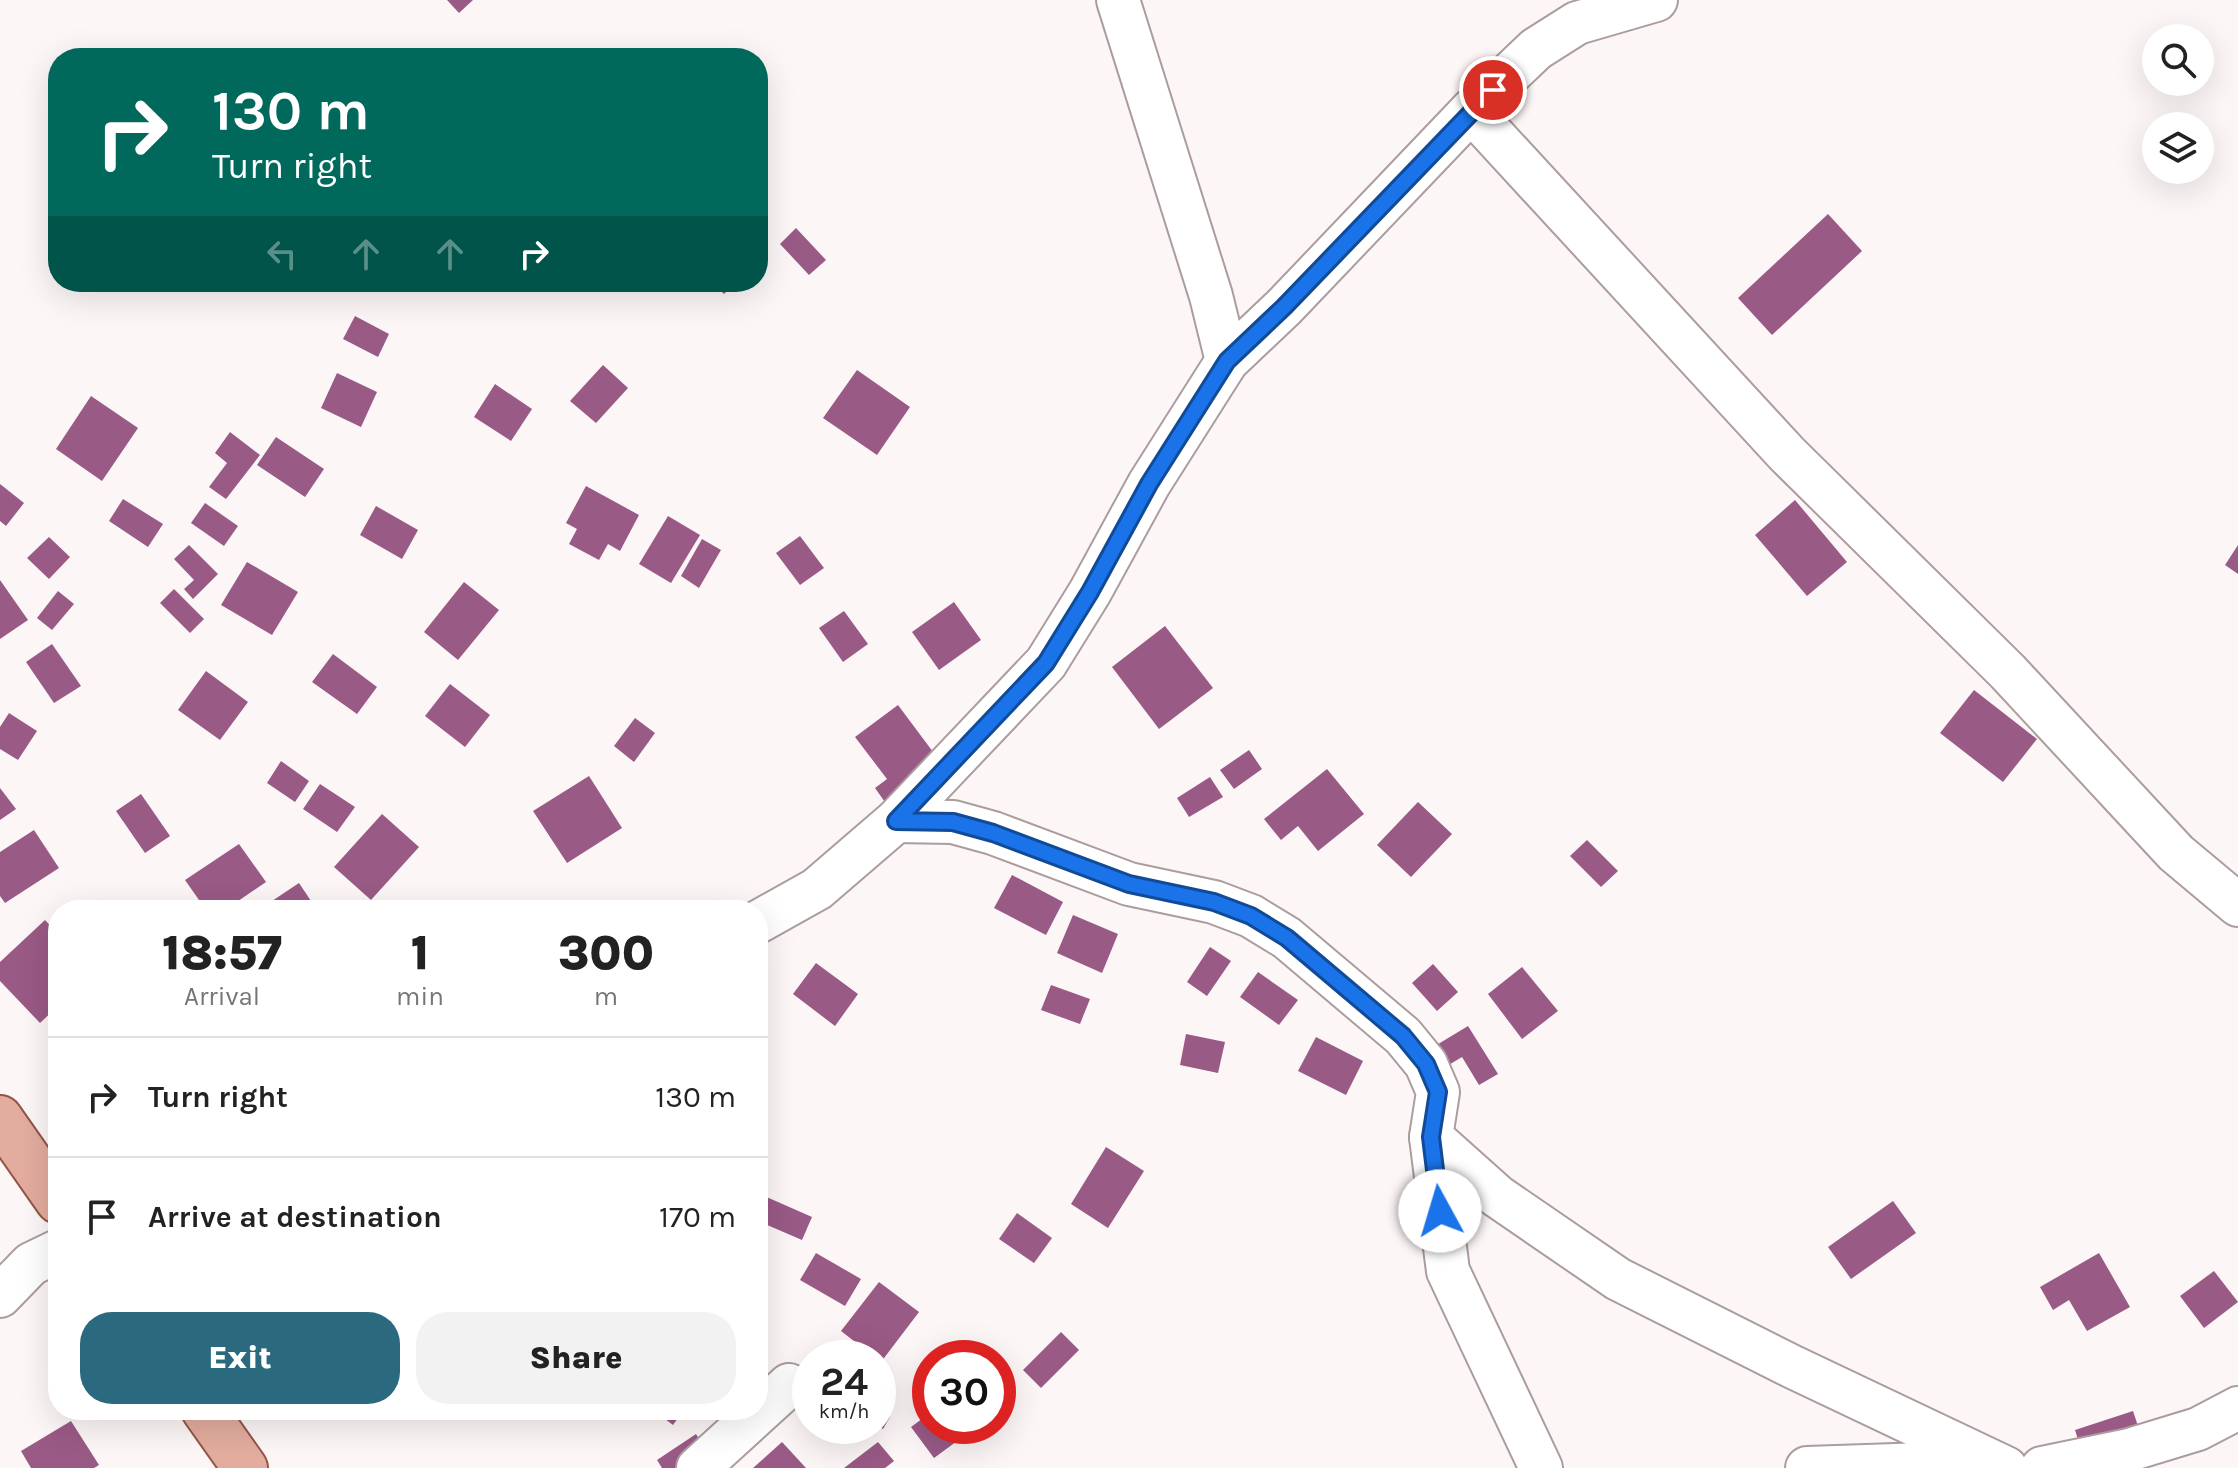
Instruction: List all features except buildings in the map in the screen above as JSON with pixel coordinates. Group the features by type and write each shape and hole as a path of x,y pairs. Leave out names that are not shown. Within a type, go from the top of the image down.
{"main road":[{"path":"0,1118 48,1187"},
{"path":"211,1420 245,1468"}],"street":[{"path":"1118,0 1211,296 1227,361"},
{"path":"768,916 817,889 896,821 1046,663 1090,592 1149,484 1227,361 1284,307 1471,111 1536,49 1577,23 1656,0"},
{"path":"1471,111 1787,454 2008,672 2176,853 2238,905"},
{"path":"1211,296 1284,307"},
{"path":"896,821 953,822 993,833 1129,884 1214,902 1251,916 1287,938 1403,1036 1426,1064 1438,1092 1431,1137 1448,1271 1541,1468"},
{"path":"1431,1137 1497,1196 1618,1279 1998,1465"},
{"path":"0,1296 31,1264 48,1256"},
{"path":"768,1404 789,1385"},
{"path":"2042,1468 2129,1450 2198,1429 2238,1408"},
{"path":"698,1468 751,1420"},
{"path":"1807,1468 1998,1465"}],"route":[{"path":"1440,1211 1431,1137 1438,1092 1426,1064 1403,1036 1287,938 1251,916 1214,902 1129,884 993,833 953,822 896,821 1046,663 1090,592 1149,484 1227,361 1284,307 1493,90"}]}
